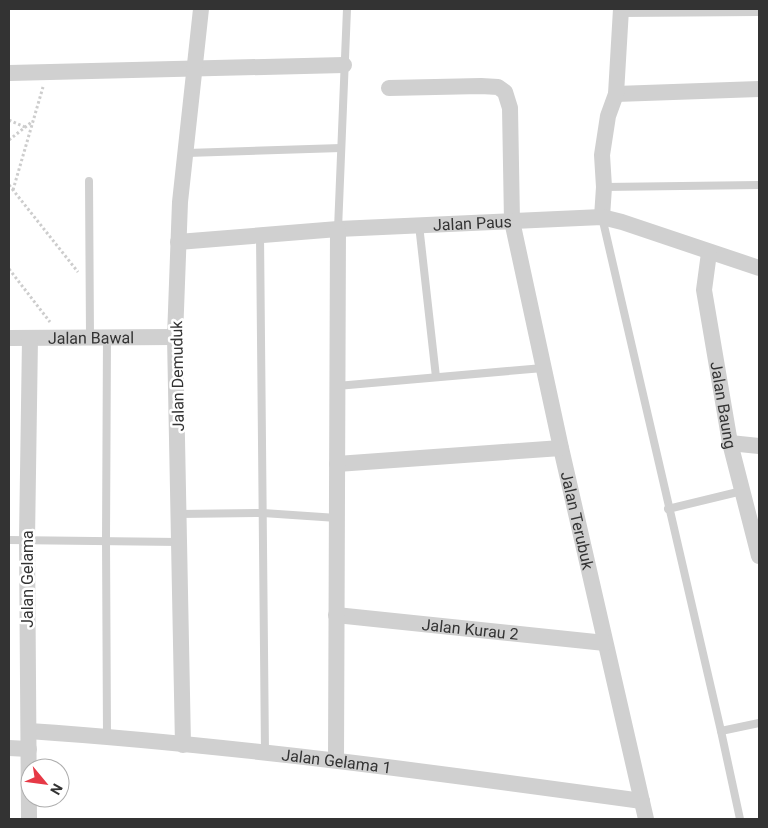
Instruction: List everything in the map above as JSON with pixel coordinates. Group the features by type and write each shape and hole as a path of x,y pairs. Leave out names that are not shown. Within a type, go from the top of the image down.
{"street":[{"name":"Jalan Demuduk","path":"183,745 175,337 180,202 187,153 201,9"},
{"path":"602,217 604,188 602,155 608,116 616,94 620,11"},
{"path":"9,73 344,65"},
{"name":"Jalan Terubuk","path":"389,88 481,86 498,88 505,92 510,108 512,221 543,368 646,819"},
{"path":"616,94 759,89"},
{"name":"Jalan Paus","path":"178,242 338,229 602,217 759,268"},
{"path":"336,760 338,229"},
{"name":"Jalan Baung","path":"709,253 704,290 730,443 759,555"},
{"name":"Jalan Bawal","path":"9,338 90,336 175,337"},
{"name":"Jalan Gelama","path":"29,819 27,540 30,338"},
{"path":"730,443 759,446"},
{"path":"337,464 561,448"},
{"name":"Jalan Kurau 2","path":"336,615 605,643"},
{"name":"Jalan Gelama 1","path":"29,732 107,737 336,760 642,800"},
{"path":"9,748 29,748"}],"lane":[{"path":"338,229 347,9"},
{"path":"620,11 759,12"},
{"path":"187,153 341,148"},
{"path":"89,181 90,336"},
{"path":"604,188 759,186"},
{"path":"602,217 740,819"},
{"path":"419,225 436,377"},
{"path":"260,235 265,753"},
{"path":"107,336 107,737"},
{"path":"337,386 543,368"},
{"path":"668,509 742,491"},
{"path":"179,514 263,513 337,518"},
{"path":"9,540 179,542"},
{"path":"721,731 759,723"}],"path":[{"path":"13,190 47,72"},
{"path":"9,120 25,128"},
{"path":"9,140 33,121"},
{"path":"9,185 81,276 90,281"},
{"path":"9,269 53,326 56,337"}]}
